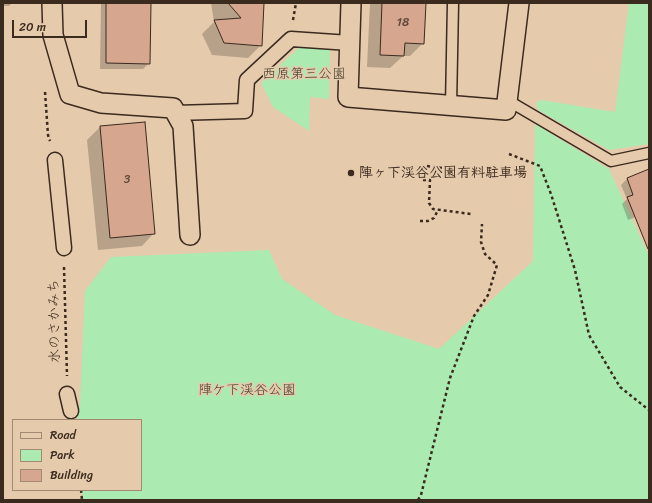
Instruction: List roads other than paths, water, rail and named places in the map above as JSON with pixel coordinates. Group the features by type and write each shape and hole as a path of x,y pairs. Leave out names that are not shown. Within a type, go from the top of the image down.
{"street":[{"path":"52,3 53,35 70,94 101,103 173,108 176,113 183,126 190,235"},
{"path":"351,3 348,97 506,110 519,3"},
{"path":"176,113 245,111 247,80 291,39 350,43"},
{"path":"55,160 64,248"},
{"path":"67,394 71,411"}],"lane":[{"path":"451,106 453,3"},
{"path":"507,100 611,162 649,154"}],"place":[{"name":"陣ヶ下渓谷公園有料駐車場","path":"351,173"}],"park label":[{"name":"西原第三公園","path":"304,74"},
{"name":"陣ケ下渓谷公園","path":"247,390"}]}
